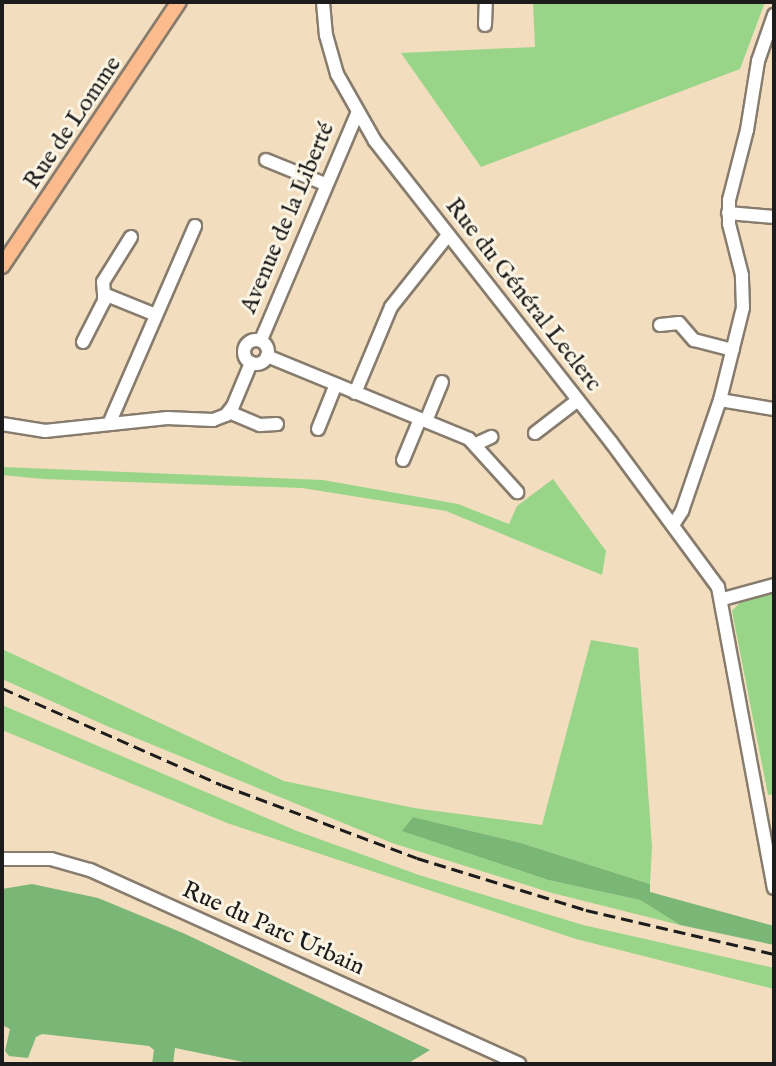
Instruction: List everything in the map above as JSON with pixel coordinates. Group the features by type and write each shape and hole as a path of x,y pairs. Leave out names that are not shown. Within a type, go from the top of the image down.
{"main road":[{"name":"Rue de Lomme","path":"3,263 179,2"}],"street":[{"name":"Rue du Général Leclerc","path":"323,2 333,61 357,114 673,525 723,599"},
{"path":"485,25 486,2"},
{"path":"673,525 682,511 720,400 733,350 744,290 728,213 758,61 774,15"},
{"name":"Avenue de la Liberté","path":"261,340 357,114"},
{"path":"266,160 325,184"},
{"path":"728,213 774,217"},
{"path":"109,424 195,226"},
{"path":"355,393 391,307 448,235"},
{"path":"83,342 104,301 103,282 131,237"},
{"path":"104,294 156,315"},
{"path":"660,325 679,323 694,340 733,350"},
{"name":"Avenue de la Liberté","path":"229,412 251,363 244,356 245,345 250,340 261,340 267,347 267,356"},
{"path":"251,363 263,362 267,356 476,444 517,492"},
{"path":"403,460 442,382"},
{"path":"318,429 336,384"},
{"path":"535,433 578,400"},
{"path":"720,400 774,409"},
{"path":"2,424 45,431 167,418 213,420 229,412 256,424 277,424"},
{"path":"476,444 491,437"},
{"path":"774,585 723,599 774,888"},
{"name":"Rue du Parc Urbain","path":"2,859 51,859 90,870 519,1064"}],"green space":[{"path":"533,2 765,2 740,69 481,167 401,53 535,47"},
{"path":"2,467 323,480 458,504 509,524 517,506 553,479 606,551 602,575 446,511 302,488 43,479 2,475"},
{"path":"774,590 774,794 768,795 732,611 744,598"},
{"path":"591,640 638,648 652,847 650,884 521,843 413,817 403,831 548,880 640,900 680,925 552,893 392,843 109,727 2,679 2,649 284,781 414,808 542,825"},
{"path":"2,705 297,831 419,875 583,925 774,968 774,989 576,939 227,823 2,730"},
{"path":"413,817 521,843 650,884 650,892 774,926 774,945 680,925 640,900 548,880 402,831"},
{"path":"32,884 98,898 183,933 430,1050 407,1064 253,1064 175,1048 173,1064 152,1064 154,1050 149,1046 42,1034 36,1037 28,1058 9,1056 5,1051 10,1029 2,1025 2,889"}],"railway":[{"path":"2,688 222,785 417,858 586,910 774,954"}]}
